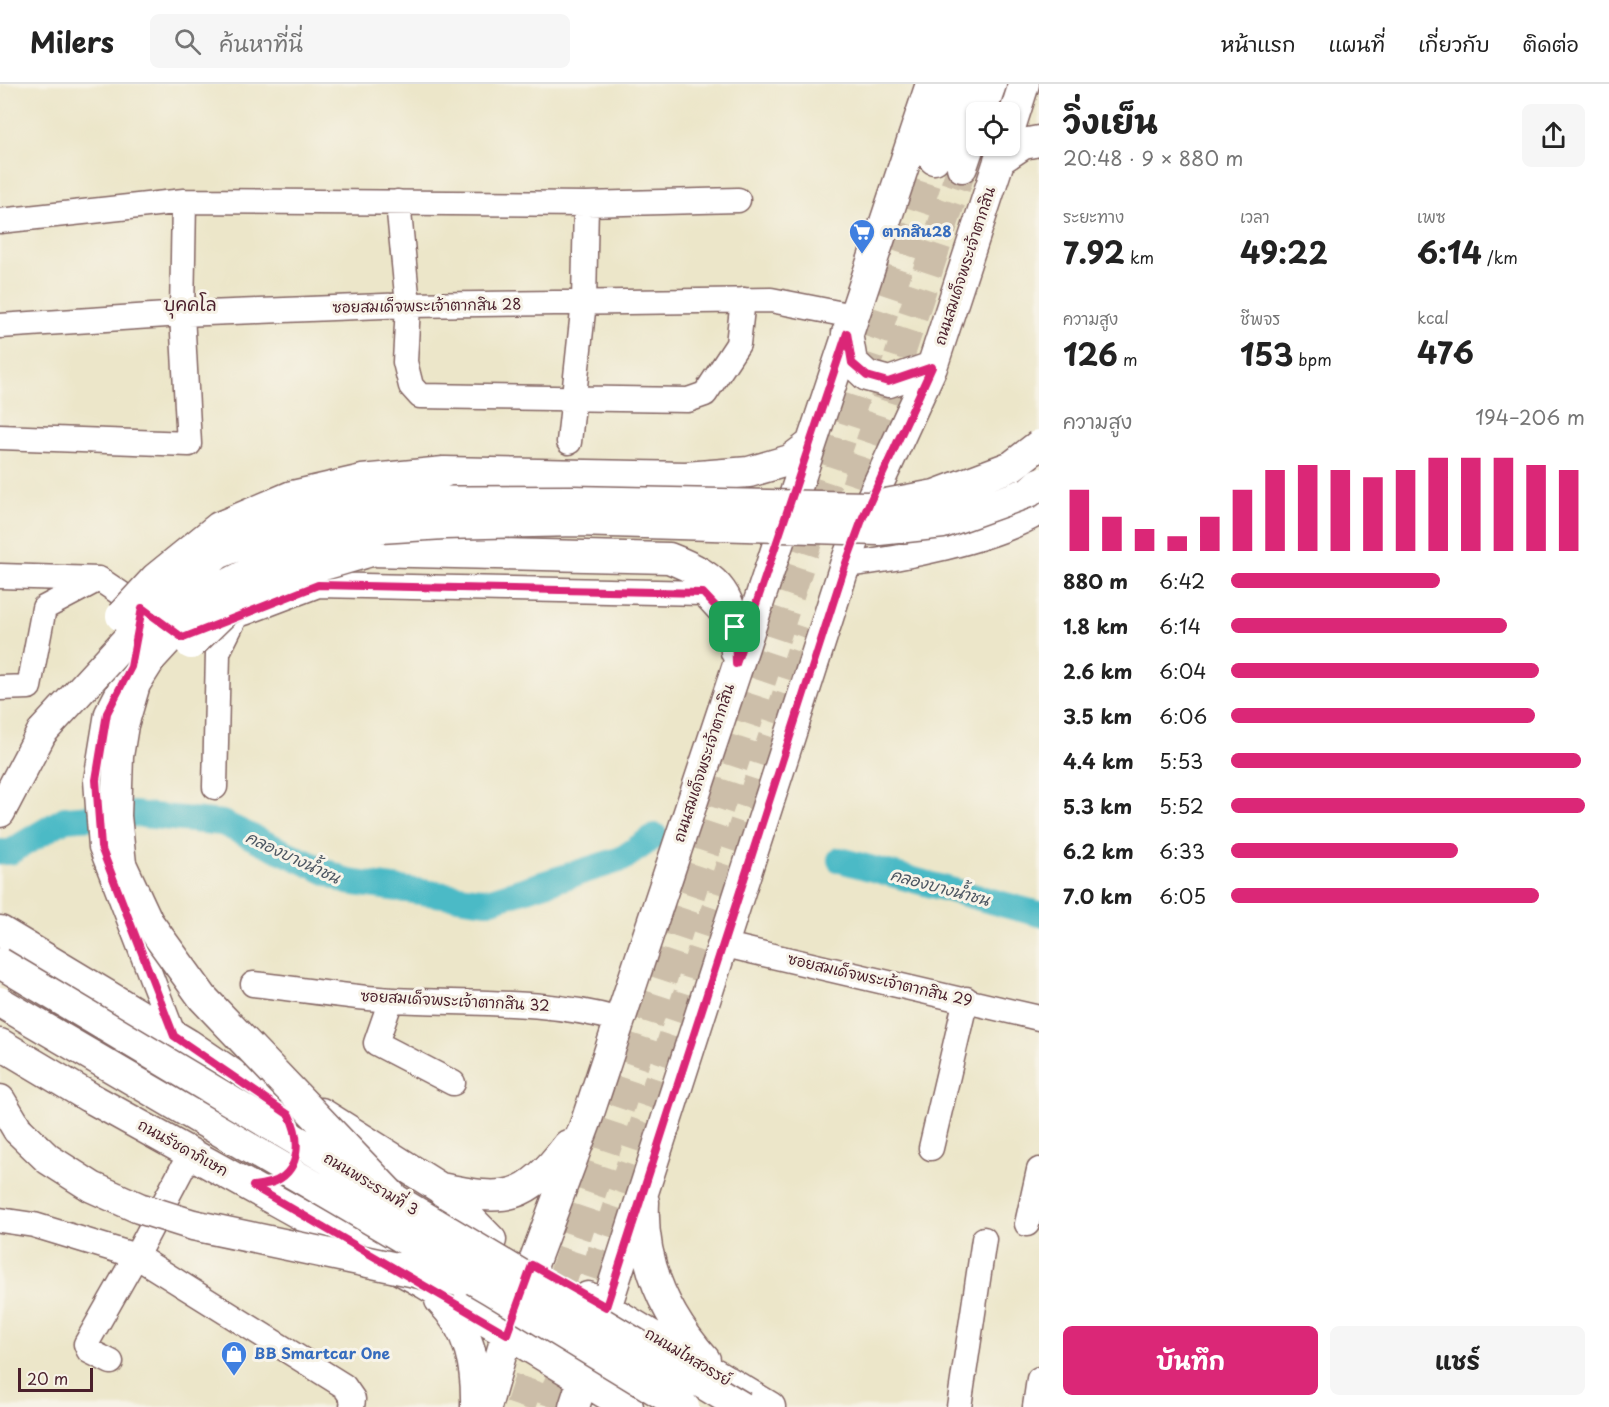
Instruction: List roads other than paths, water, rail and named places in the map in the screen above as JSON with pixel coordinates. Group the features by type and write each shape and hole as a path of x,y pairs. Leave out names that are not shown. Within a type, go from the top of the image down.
{"main road":[{"name":"ถนนสมเด็จพระเจ้าตากสิน","path":"486,1407 507,1334 586,1122 736,664 931,84"},
{"path":"934,159 960,84"},
{"path":"985,102 991,84"},
{"path":"1018,102 1024,84"},
{"path":"1036,84 1039,90"},
{"path":"1020,145 1039,141"},
{"path":"962,167 966,155"},
{"name":"ถนนสมเด็จพระเจ้าตากสิน","path":"578,1393 645,1179 845,566 863,517 932,367 1000,156"},
{"path":"850,325 852,363 867,376 888,382 932,367"},
{"path":"0,812 58,696 78,664 156,578 219,527 292,496 362,480 444,472 686,477 728,474 776,466 811,444"},
{"path":"42,732 159,605 218,554 284,526 358,502 561,501 869,507 935,495 1012,466 1039,445"},
{"path":"393,1197 203,998 148,922 121,864 116,816 118,756 123,725 135,684 152,657 211,593 289,552 364,529 444,524 576,521 879,530 943,524 1029,492 1039,483"},
{"path":"123,725 179,656 226,609 296,573 371,551 669,558 697,569 717,583 731,608 735,627 736,664"},
{"path":"0,931 181,1040 278,1086 440,1188 491,1240"},
{"name":"ถนนพระรามที่ 3","path":"0,963 293,1128 393,1197 742,1407"},
{"name":"ถนนพระรามที่ 3","path":"0,1002 490,1289 684,1407"},
{"path":"181,1040 293,1128 606,1307"},
{"name":"ถนนรัชดาภิเษก","path":"0,1044 424,1283 507,1334 578,1393"},
{"path":"0,1100 18,1130 48,1159 92,1187 139,1208 193,1225 420,1272 490,1289"},
{"path":"440,1188 479,1196 517,1193 546,1174 586,1122"},
{"path":"253,1186 276,1180 290,1169 298,1149 293,1128"},
{"path":"645,1179 643,1214 652,1272 662,1298 692,1345 721,1377"},
{"path":"424,1283 453,1314 470,1343 477,1377 476,1407"},
{"name":"ถนนมไหสวรรย์","path":"606,1307 770,1407"},
{"path":"578,1393 628,1407"}],"street":[{"path":"0,221 184,201 586,204 738,200"},
{"path":"0,437 189,444 182,314 184,201"},
{"path":"398,202 408,305 405,362 411,386 420,396 688,400 705,394 738,344 743,300"},
{"path":"569,442 584,302 586,204"},
{"name":"ซอยสมเด็จพระเจ้าตากสิน 28","path":"0,326 182,314 408,305 743,300 771,300 850,325"},
{"path":"845,566 885,561 950,545 1025,521 1039,513"},
{"path":"0,576 99,579 183,638"},
{"path":"0,688 24,688 31,684 44,608 99,579"},
{"path":"131,667 183,638 318,585 703,593 735,627"},
{"path":"142,608 131,667 107,713 96,780 101,847 181,1040"},
{"path":"215,787 218,651 236,616"},
{"name":"ซอยสมเด็จพระเจ้าตากสิน 29","path":"722,944 966,999 1039,1018"},
{"name":"ซอยสมเด็จพระเจ้าตากสิน 32","path":"253,984 391,1000 519,1003 578,1008 620,1020"},
{"path":"931,1148 966,999"},
{"path":"391,1000 376,1043 453,1083"},
{"path":"111,1362 89,1351 86,1344 191,1152"},
{"path":"1027,1224 1039,1170"},
{"path":"0,1220 34,1225 136,1256 344,1386 353,1399 352,1407"},
{"path":"959,1407 984,1239"},
{"path":"1035,1407 1039,1379"}],"waterway":[{"name":"คลองบางน้ำชน","path":"0,852 10,852 65,819 133,814 222,823 348,882 488,901 622,859 655,836"},
{"name":"คลองบางน้ำชน","path":"840,860 1039,914"}],"tunnel":[{"path":"520,1407 934,159"},
{"path":"842,529 962,167"},
{"path":"551,1407 809,629"}],"place":[{"name":"ตากสิน28","path":"862,255"},
{"name":"BB Smartcar One","path":"234,1377"}],"district":[{"name":"บุคคโล","path":"190,305"}]}
